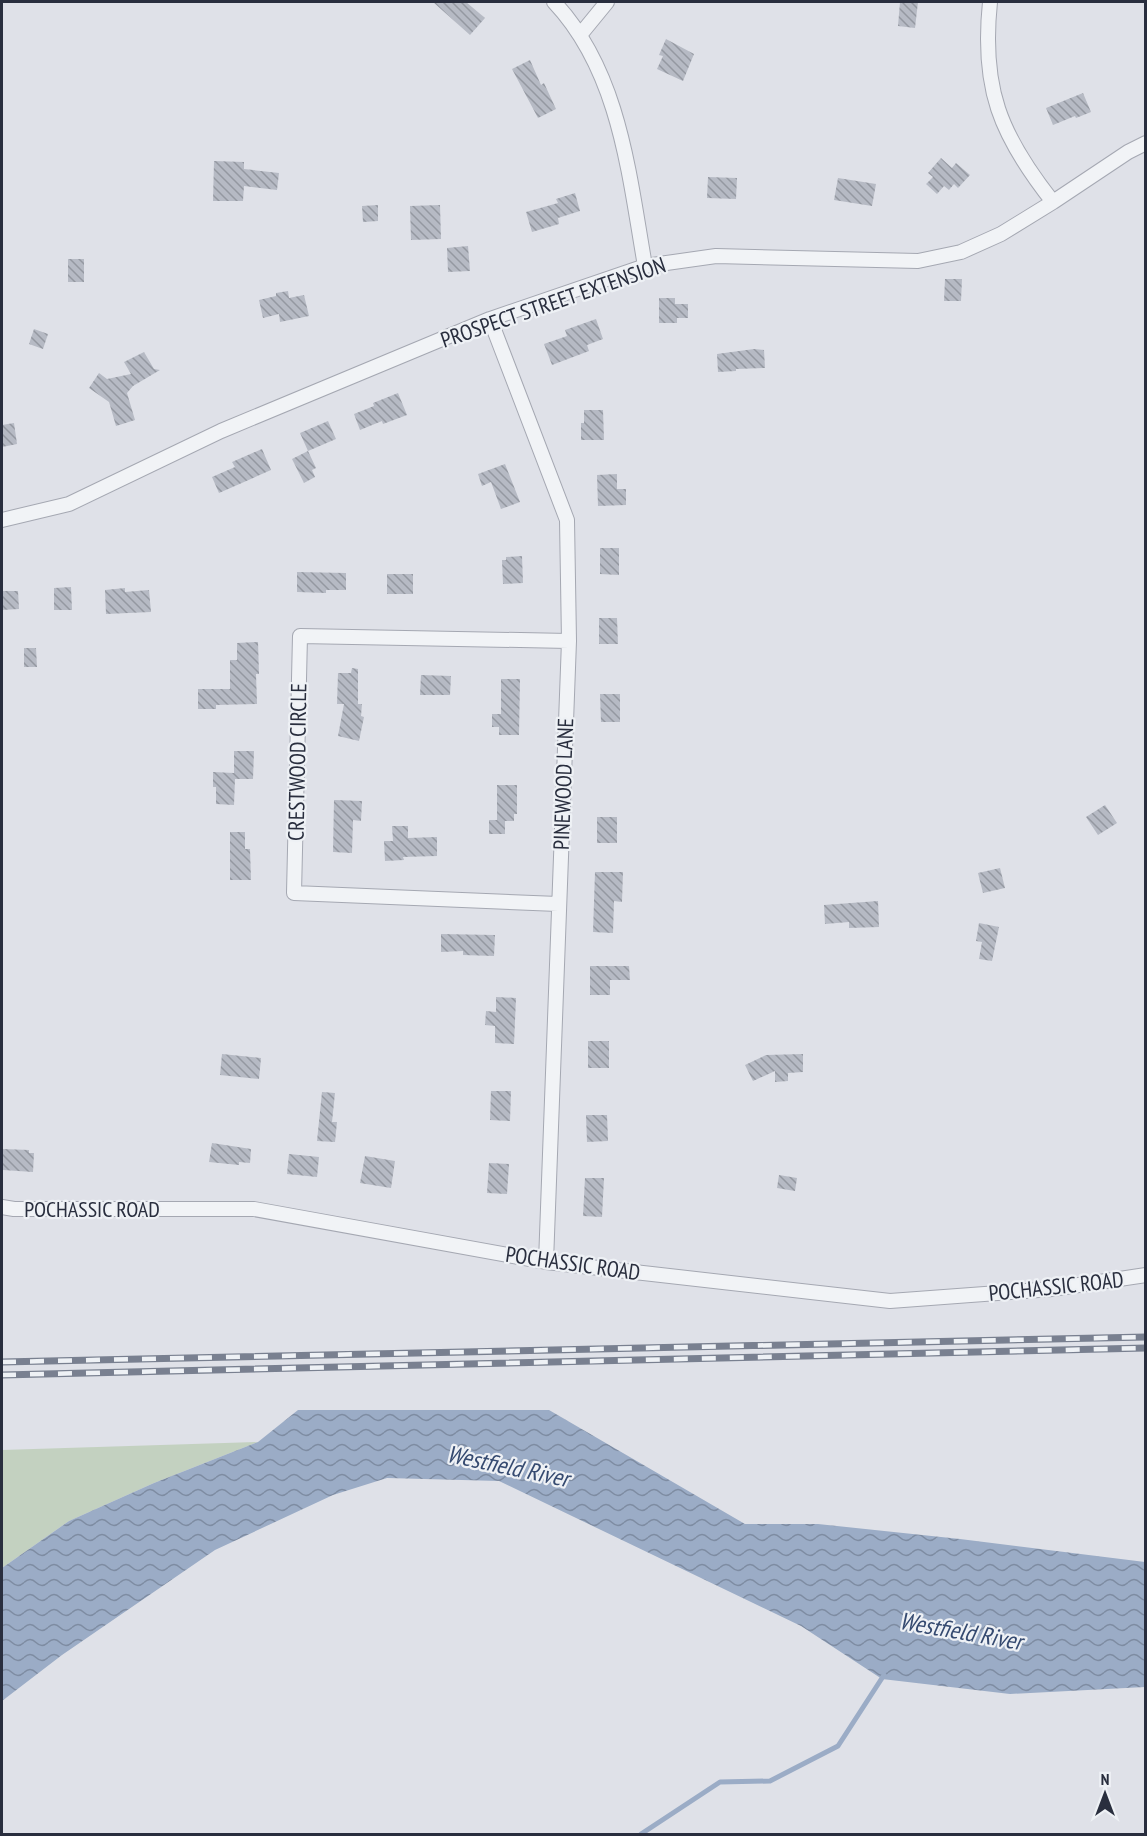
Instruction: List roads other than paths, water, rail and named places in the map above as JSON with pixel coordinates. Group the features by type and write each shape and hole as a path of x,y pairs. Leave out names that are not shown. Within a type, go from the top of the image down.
{"street":[{"path":"554,2 580,35 594,59 615,114 628,170 645,266"},
{"path":"580,35 607,2"},
{"path":"990,2 986,45 988,68 999,114 1020,157 1053,202"},
{"name":"PROSPECT STREET EXTENSION","path":"2,520 69,504 221,432 490,319 645,266 716,256 918,261 939,258 983,243 1146,143"},
{"name":"PINEWOOD LANE","path":"490,319 567,520 569,641 546,1262"},
{"name":"CRESTWOOD CIRCLE","path":"558,904 294,892 300,636 569,641"},
{"name":"POCHASSIC ROAD","path":"2,1207 14,1209 254,1209 546,1262 890,1301 1052,1289 1146,1275"}],"water":[{"name":"Westfield River","path":"298,1410 549,1410 745,1524 818,1524 1145,1562 1145,1687 1010,1694 882,1679 801,1626 499,1481 387,1478 333,1495 215,1550 62,1655 2,1701 2,1568 69,1521 154,1483 258,1442"}],"waterway":[{"path":"641,1834 720,1782 770,1781 838,1746 884,1675"}],"railway":[{"path":"2,1362 1146,1337"},
{"path":"2,1375 1146,1348"}]}
